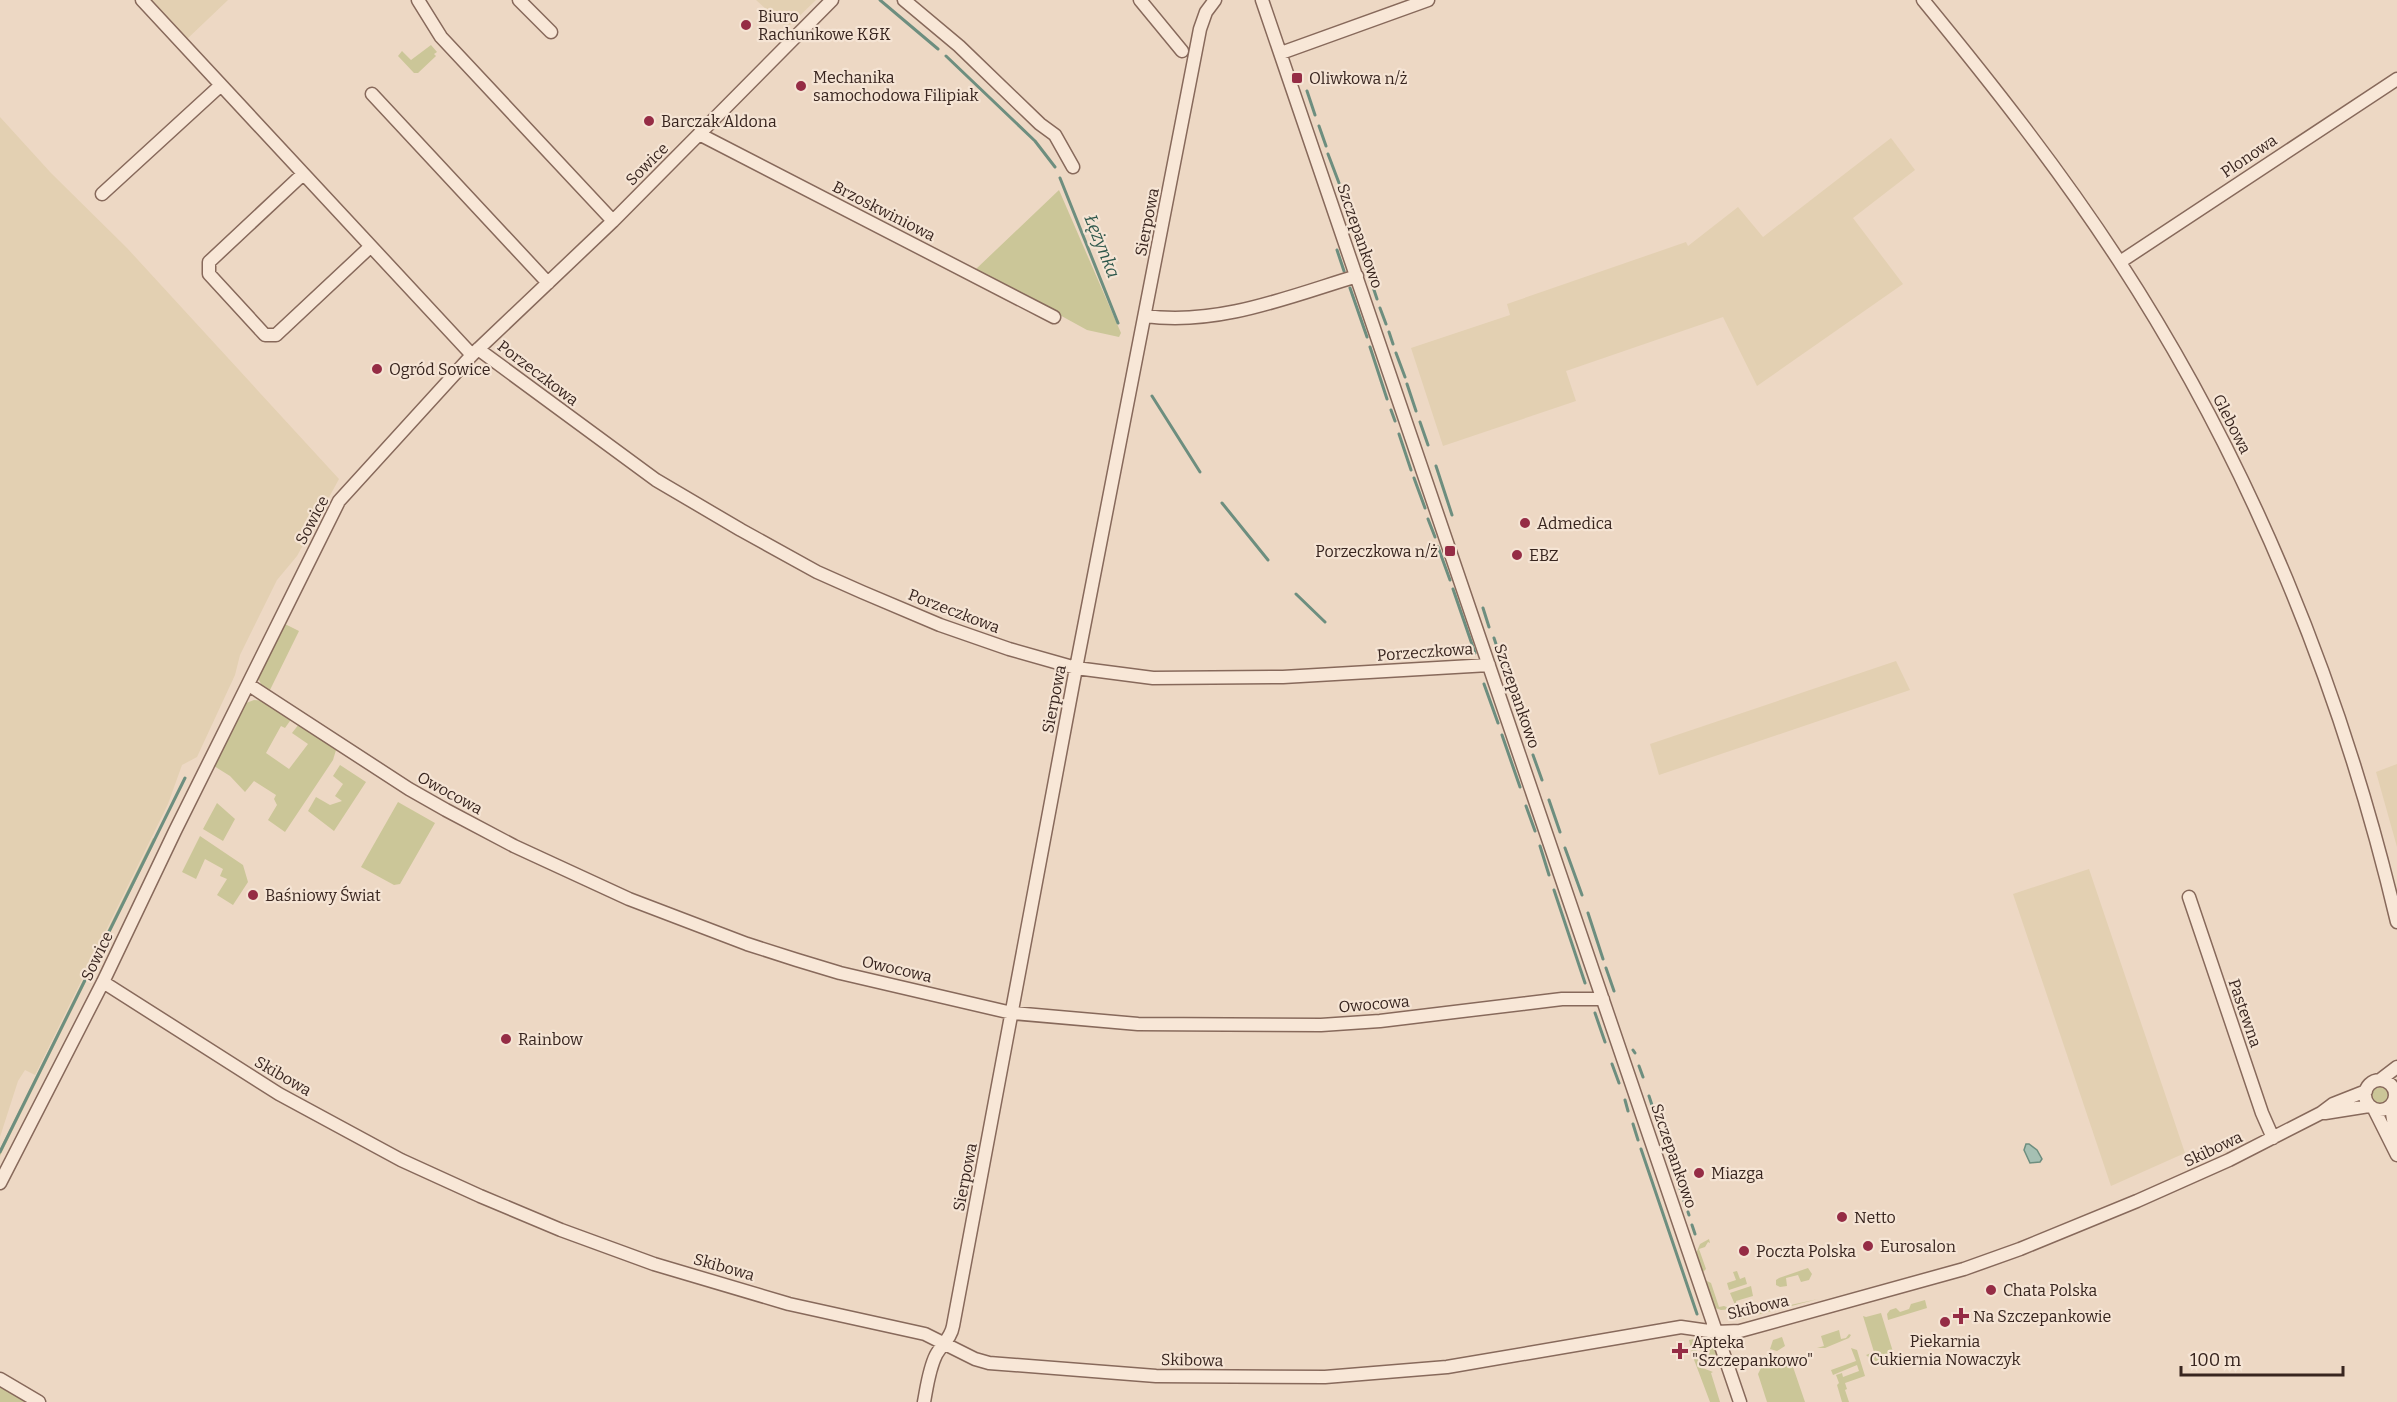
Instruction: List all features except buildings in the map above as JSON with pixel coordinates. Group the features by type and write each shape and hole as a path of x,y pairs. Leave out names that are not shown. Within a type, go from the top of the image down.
{"street":[{"name":"Porzeczkowa","path":"142,0 370,247 475,352 656,480 817,572 940,625 1009,650 1076,668 1127,676 1216,679 1282,677 1489,664"},
{"path":"418,0 441,38 612,221"},
{"path":"519,0 551,32"},
{"name":"Sowice","path":"0,1183 103,982 175,831 339,501 475,352 612,221 832,0"},
{"path":"904,0 959,46 1040,124 1055,135 1073,168"},
{"path":"1140,0 1182,51"},
{"name":"Sierpowa","path":"924,1402 933,1362 954,1326 1076,668 1200,29 1206,12 1215,0"},
{"name":"Szczepankowo","path":"1263,0 1740,1402"},
{"path":"1281,53 1428,0"},
{"name":"Glebowa","path":"1923,0 2030,134 2120,262 2198,393 2283,569 2320,662 2369,812 2397,922"},
{"name":"Plonowa","path":"2120,262 2397,79"},
{"path":"102,194 220,84"},
{"path":"372,94 548,283"},
{"name":"Brzoskwiniowa","path":"699,134 1053,317"},
{"path":"303,174 209,262 209,274 265,334 276,336 370,247"},
{"path":"1145,316 1212,316 1236,312 1357,276"},
{"name":"Owocowa","path":"249,685 409,789 485,831 612,891 675,917 797,960 1012,1012 1138,1024 1321,1025 1380,1021 1562,999 1603,999"},
{"name":"Pastewna","path":"2189,897 2263,1117 2273,1138"},
{"name":"Skibowa","path":"103,982 279,1094 401,1160 561,1230 654,1264 789,1304 926,1334 975,1359 1001,1365 1156,1376 1294,1378 1447,1366 1681,1327 1716,1332 1740,1331 1971,1267 2137,1202 2229,1160 2321,1113 2333,1104 2366,1090"},
{"path":"2397,1067 2380,1080 2371,1083 2366,1090 2365,1099 2397,1155"},
{"path":"2380,1080 2390,1083 2396,1090 2396,1097 2391,1107 2397,1144"},
{"path":"2372,1108 2383,1110 2391,1107"},
{"name":"Skibowa","path":"2321,1113 2372,1108"},
{"path":"0,1378 39,1402"}],"shaded area":[{"path":"149,0 228,0 186,40"},
{"path":"756,0 816,0 787,28"},
{"path":"431,45 437,52 434,54 436,56 418,73 414,73 398,56 402,51 411,60"},
{"path":"0,117 51,173 127,248 339,479 297,556 277,580 240,655 235,675 197,757 182,765 168,804 35,1075 25,1070 18,1081 0,1137"},
{"path":"1891,138 1915,170 1853,218 1903,284 1757,386 1723,317 1566,371 1576,401 1443,446 1411,348 1510,315 1507,304 1686,242 1688,246 1738,207 1763,237"},
{"path":"1059,190 1121,333 1119,337 1087,330 976,269"},
{"path":"285,624 299,631 269,692 258,678"},
{"path":"1896,661 1910,690 1659,775 1650,744"},
{"path":"254,700 266,701 292,718 285,728 281,726 266,753 289,769 308,744 292,733 299,724 336,750 333,760 285,832 268,820 277,805 274,799 276,795 254,781 245,792 230,776 214,766 246,703"},
{"path":"2397,764 2397,847 2376,772"},
{"path":"340,765 366,782 334,831 308,811 316,797 330,805 342,801 335,796 343,784 333,776"},
{"path":"398,802 435,823 400,884 394,885 361,867"},
{"path":"217,803 235,819 223,841 203,829"},
{"path":"200,836 243,865 248,882 233,905 217,895 227,879 220,876 223,869 205,859 196,879 182,872"},
{"path":"153,838 156,840 0,1156 0,1149"},
{"path":"2089,869 2185,1153 2111,1186 2013,894"},
{"path":"2380,1087 2386,1089 2388,1095 2386,1101 2380,1103 2374,1101 2372,1095 2374,1089"},
{"path":"2026,1144 2037,1150 2042,1159 2040,1162 2030,1163 2024,1150"},
{"path":"1709,1239 1710,1243 1708,1242 1705,1247 1699,1249 1706,1269 1703,1272 1695,1256 1700,1244"},
{"path":"1808,1268 1812,1274 1809,1280 1801,1282 1798,1275 1786,1278 1787,1286 1776,1285 1776,1280 1779,1278"},
{"path":"1737,1271 1740,1279 1745,1277 1747,1284 1729,1290 1727,1283 1736,1280 1733,1272"},
{"path":"1707,1281 1711,1283 1719,1307 1732,1309 1721,1310 1712,1307 1705,1286"},
{"path":"1751,1286 1753,1296 1736,1301 1737,1306 1742,1306 1745,1316 1753,1314 1753,1306 1756,1313 1763,1311 1762,1304 1764,1303 1767,1310 1818,1299 1741,1319 1730,1293"},
{"path":"1925,1300 1927,1308 1888,1320 1887,1314 1890,1310 1896,1308 1900,1312 1909,1309 1911,1304"},
{"path":"1881,1313 1894,1355 1887,1360 1880,1361 1873,1360 1866,1355 1874,1352 1863,1316"},
{"path":"1839,1330 1841,1339 1851,1335 1849,1338 1825,1348 1817,1348 1824,1346 1821,1336"},
{"path":"1782,1337 1785,1346 1777,1351 1770,1349 1773,1340"},
{"path":"1694,1339 1700,1367 1713,1372 1711,1373 1720,1402 1710,1402 1693,1357 1689,1340"},
{"path":"1709,1339 1721,1361 1707,1365 1703,1363 1699,1340"},
{"path":"1851,1348 1857,1350 1865,1376 1845,1383 1849,1402 1842,1402 1836,1375 1842,1373 1843,1377 1859,1371 1857,1365 1833,1375 1831,1370 1856,1361"},
{"path":"1768,1354 1781,1357 1792,1364 1805,1402 1767,1402 1758,1374"},
{"path":"0,1383 32,1402 0,1402"}],"waterway":[{"name":"Łężynka","path":"880,0 938,49"},
{"name":"Łężynka","path":"946,56 1035,141 1055,167"},
{"path":"1307,91 1315,115"},
{"path":"1319,126 1326,146"},
{"path":"1328,154 1339,183"},
{"name":"Łężynka","path":"1060,178 1118,323"},
{"path":"1341,192 1350,219"},
{"path":"1353,227 1357,238"},
{"path":"1359,245 1363,257"},
{"path":"1337,250 1344,271"},
{"path":"1366,266 1377,299"},
{"path":"1350,288 1367,337"},
{"path":"1380,308 1386,324"},
{"path":"1389,332 1393,344"},
{"path":"1370,347 1387,399"},
{"path":"1396,353 1405,377"},
{"path":"1407,384 1416,411"},
{"name":"Łężynka","path":"1152,396 1200,472"},
{"path":"1391,410 1395,421"},
{"path":"1420,422 1428,445"},
{"path":"1399,434 1411,470"},
{"path":"1436,466 1452,515"},
{"path":"1414,478 1425,508"},
{"name":"Łężynka","path":"1222,503 1268,560"},
{"path":"1428,519 1435,537"},
{"path":"1438,547 1450,580"},
{"path":"1453,589 1475,653"},
{"name":"Łężynka","path":"1296,594 1325,622"},
{"path":"1483,608 1489,627"},
{"path":"1494,638 1498,650"},
{"path":"1501,660 1519,712"},
{"path":"1484,684 1498,723"},
{"path":"1524,728 1531,747"},
{"path":"1502,735 1520,787"},
{"path":"1533,755 1542,780"},
{"path":"0,1152 185,778"},
{"path":"1549,800 1560,832"},
{"path":"1526,806 1535,831"},
{"path":"1540,846 1549,875"},
{"path":"1565,848 1582,895"},
{"path":"1554,890 1585,983"},
{"path":"1588,913 1603,959"},
{"path":"1606,968 1614,991"},
{"path":"1595,1013 1605,1042"},
{"path":"1612,1064 1619,1083"},
{"path":"1639,1066 1643,1077"},
{"path":"1649,1096 1665,1145"},
{"path":"1625,1100 1628,1111"},
{"path":"1633,1124 1638,1140"},
{"path":"1641,1149 1697,1314"},
{"path":"1679,1185 1684,1201"},
{"path":"1692,1225 1695,1234"}],"place":[{"name":"Biuro Rachunkowe K&K","path":"746,25"},
{"name":"Oliwkowa n/ż","path":"1297,78"},
{"name":"Mechanika samochodowa Filipiak","path":"801,86"},
{"name":"Barczak Aldona","path":"649,121"},
{"name":"Ogród Sowice","path":"377,369"},
{"name":"Admedica","path":"1525,523"},
{"name":"Porzeczkowa n/ż","path":"1450,551"},
{"name":"EBZ","path":"1517,555"},
{"name":"Baśniowy Świat","path":"253,895"},
{"name":"Rainbow","path":"506,1039"},
{"name":"Miazga","path":"1699,1173"},
{"name":"Netto","path":"1842,1217"},
{"name":"Eurosalon","path":"1868,1246"},
{"name":"Poczta Polska","path":"1744,1251"},
{"name":"Chata Polska","path":"1991,1290"},
{"name":"Na Szczepankowie","path":"1961,1316"},
{"name":"Piekarnia Cukiernia Nowaczyk","path":"1945,1322"},
{"name":"Apteka \"Szczepankowo\"","path":"1680,1351"}]}
